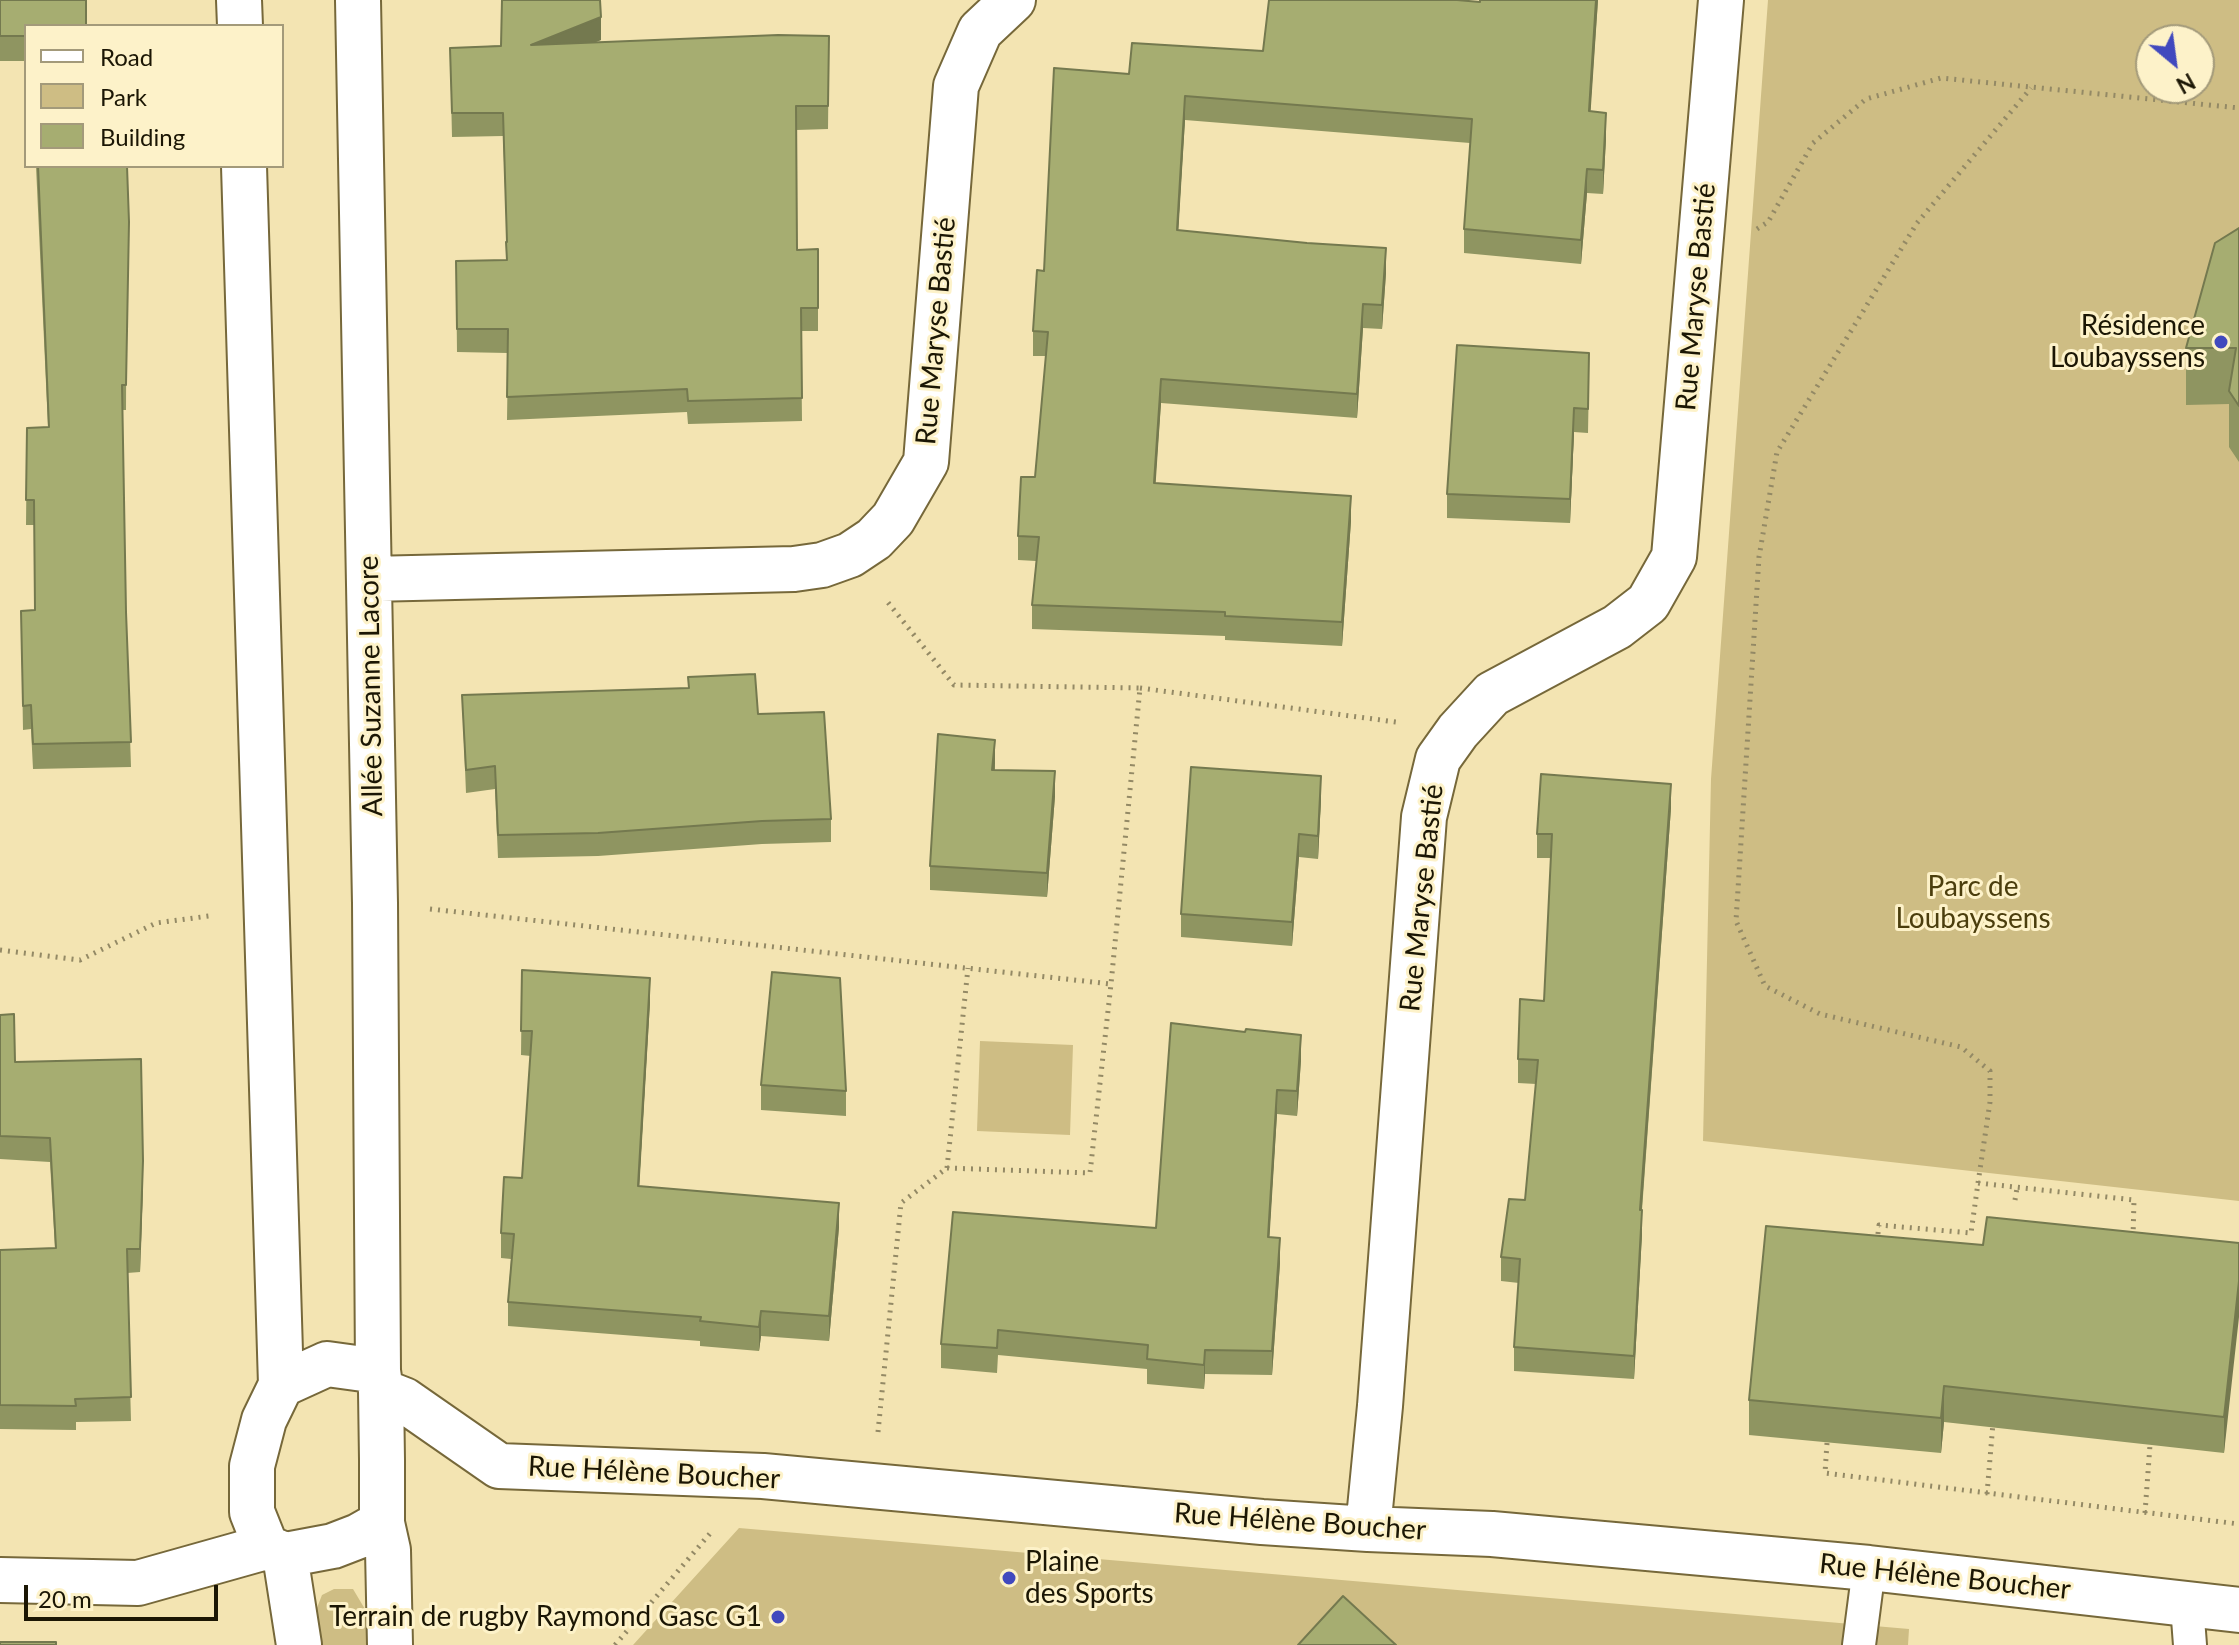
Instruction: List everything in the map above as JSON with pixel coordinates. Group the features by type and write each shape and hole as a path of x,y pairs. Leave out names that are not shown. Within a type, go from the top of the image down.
{"street":[{"path":"239,0 240,24"},
{"name":"Allée Suzanne Lacore","path":"358,0 375,903 379,1381"},
{"name":"Rue Maryse Bastié","path":"370,579 794,569 822,565 850,555 874,539 893,519 926,462 956,86 980,31 1013,0"},
{"name":"Rue Maryse Bastié","path":"1368,1529 1424,817 1438,759 1458,731 1492,694 1617,627 1648,603 1674,557 1721,0"},
{"path":"244,168 281,1385 264,1420 252,1466 252,1512 275,1551 299,1645"},
{"path":"281,1385 327,1364 379,1381 382,1523 388,1550 390,1645"},
{"name":"Rue Hélène Boucher","path":"379,1381 499,1466 763,1476 1368,1529 1492,1534 1869,1568 2188,1625 2239,1610"},
{"path":"0,1580 138,1583 275,1551 333,1546 382,1523"}],"lane":[{"path":"1859,1645 1869,1568"}],"path":[{"path":"1698,272 1768,222 1813,143 1866,99 1941,78 2239,108"},
{"path":"1876,1255 1879,1225 1971,1233 1990,1102 1990,1071 1961,1047 1820,1014 1765,986 1736,921 1759,557 1777,452 1917,223 2031,88"},
{"path":"850,555 954,685 1140,688 1458,731"},
{"path":"872,1487 901,1203 947,1168 1090,1173 1140,688"},
{"path":"375,903 1111,984"},
{"path":"0,950 80,960 156,923 267,908"},
{"path":"947,1168 968,968"},
{"path":"1978,1183 2134,1200 2133,1240"},
{"path":"2015,1200 2017,1188"},
{"path":"1987,1494 1994,1414"},
{"path":"1827,1443 1825,1473 2239,1524"},
{"path":"2145,1513 2150,1445"},
{"path":"615,1645 732,1507 763,1476"}],"green space":[{"name":"Parc de Loubayssens","path":"1768,0 2239,0 2239,1201 1703,1141 1711,779"},
{"path":"980,1041 1073,1045 1070,1135 977,1131"},
{"name":"Plaine des Sports","path":"739,1528 1909,1629 1908,1645 633,1645"},
{"path":"334,1589 353,1589 372,1621 372,1645 317,1645 315,1613 322,1595"}],"building":[{"path":"0,0 86,0 86,24 24,24 24,36 0,36"},
{"path":"502,0 600,0 601,17 531,45 778,35 829,36 828,106 796,106 797,250 818,249 818,308 801,308 802,398 688,401 687,389 507,397 508,329 457,329 456,261 507,260 503,113 452,113 450,48 501,46"},
{"path":"1269,0 1596,0 1589,111 1606,113 1603,170 1587,169 1581,240 1464,229 1472,119 1185,96 1177,230 1386,248 1382,305 1363,304 1357,394 1161,379 1154,483 1351,496 1342,622 1225,616 1225,612 1032,605 1039,537 1018,536 1021,477 1035,477 1048,332 1033,331 1037,270 1044,271 1054,68 1129,74 1132,43 1263,51"},
{"path":"38,168 127,168 126,385 122,385 131,742 33,744 31,705 23,706 21,611 35,610 34,500 26,500 27,428 49,427"},
{"path":"2239,228 2239,406 2229,391 2236,348 2186,348 2215,243"},
{"path":"1457,345 1589,353 1588,409 1574,408 1570,499 1447,494"},
{"path":"755,674 758,714 824,712 831,819 598,833 498,835 495,766 466,770 462,695 689,688 688,677"},
{"path":"938,734 995,740 992,770 1055,771 1047,873 930,866"},
{"path":"1191,767 1321,776 1318,836 1299,834 1292,922 1181,914"},
{"path":"1541,774 1671,784 1640,1210 1634,1356 1514,1347 1520,1259 1501,1257 1509,1199 1525,1200 1538,1060 1518,1059 1520,999 1544,1001 1552,834 1537,834"},
{"path":"522,970 650,978 638,1186 839,1203 829,1316 761,1311 759,1327 700,1321 701,1317 508,1302 514,1234 501,1233 504,1177 522,1178 532,1031 521,1031"},
{"path":"772,972 840,978 846,1091 761,1085"},
{"path":"14,1014 15,1062 141,1059 143,1161 140,1249 127,1249 131,1397 75,1399 76,1406 0,1405 0,1250 56,1248 50,1138 0,1136 0,1015"},
{"path":"1171,1023 1301,1035 1297,1091 1277,1090 1268,1237 1280,1238 1272,1351 1205,1350 1204,1365 1147,1359 1148,1345 998,1330 997,1348 941,1344 953,1212 1156,1228"},
{"path":"1987,1217 2239,1243 2239,1281 2224,1417 1944,1386 1941,1418 1749,1400 1766,1226 1983,1245"},
{"path":"1343,1596 1396,1645 1298,1645"},
{"path":"0,1642 56,1642 56,1645 0,1645"}],"place":[{"name":"Résidence Loubayssens","path":"2221,342"},
{"name":"Plaine des Sports","path":"1009,1578"},
{"name":"Terrain de rugby Raymond Gasc G1","path":"778,1617"}]}
